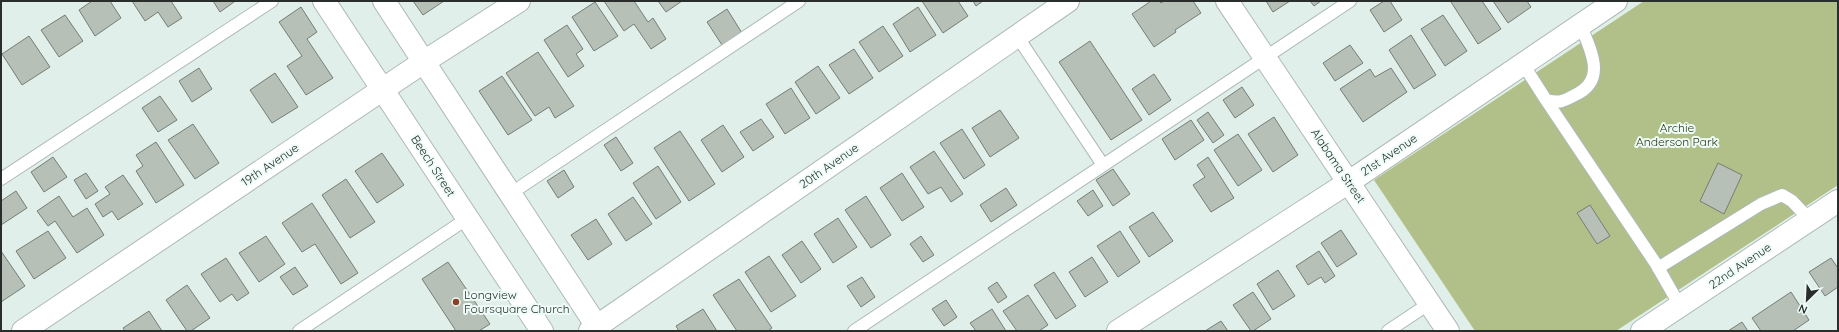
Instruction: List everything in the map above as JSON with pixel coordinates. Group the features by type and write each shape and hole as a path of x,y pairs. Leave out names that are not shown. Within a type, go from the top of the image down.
{"street":[{"name":"Beech Street","path":"324,1 542,331"},
{"path":"384,1 425,61 595,330"},
{"name":"19th Avenue","path":"23,331 425,61 518,1"},
{"name":"20th Avenue","path":"595,330 1068,1"},
{"name":"Alabama Street","path":"1227,1 1266,57 1448,331"},
{"name":"21st Avenue","path":"1118,331 1349,182 1616,1"},
{"name":"22nd Avenue","path":"1642,331 1838,201"}],"lane":[{"path":"1,179 272,1"},
{"path":"510,194 799,1"},
{"path":"854,331 1350,1"},
{"path":"1546,100 1560,103 1577,95 1582,92 1594,76 1594,57 1580,24"},
{"path":"1017,36 1103,165"},
{"path":"1523,64 1658,268 1680,306"},
{"path":"1658,268 1761,204 1782,195 1792,201 1810,220"},
{"path":"299,331 468,218"},
{"path":"1388,331 1430,303"}],"green space":[{"name":"Archie Anderson Park","path":"1644,1 1838,1 1838,185 1616,331 1475,331 1374,180"}],"building":[{"path":"92,1 110,1 121,18 95,36 79,10"},
{"path":"132,1 171,1 182,18 168,27 158,12 145,21"},
{"path":"213,1 234,1 234,2 220,12"},
{"path":"413,1 444,1 423,15"},
{"path":"604,1 634,1 648,22 653,18 666,39 651,49 634,24 624,31"},
{"path":"658,1 682,1 666,12"},
{"path":"922,1 958,1 968,16 943,33"},
{"path":"973,1 983,1 976,6"},
{"path":"1151,1 1159,1 1161,3 1164,1 1193,1 1201,13 1175,30 1176,32 1154,47 1132,14"},
{"path":"1266,1 1290,1 1273,12"},
{"path":"1310,1 1321,1 1314,6"},
{"path":"1384,1 1390,1 1402,20 1384,32 1370,10"},
{"path":"1482,1 1501,29 1478,44 1451,2"},
{"path":"1493,1 1527,1 1531,7 1508,23"},
{"path":"595,2 618,36 594,51 572,17"},
{"path":"301,7 317,32 307,39 333,78 306,95 287,66 302,56 279,22"},
{"path":"918,7 936,35 910,52 893,24"},
{"path":"727,9 742,33 722,45 707,22"},
{"path":"65,15 83,41 59,57 41,30"},
{"path":"1443,15 1467,51 1445,66 1421,29"},
{"path":"567,25 583,49 576,54 584,66 568,77 544,40"},
{"path":"883,26 903,56 879,72 859,42"},
{"path":"1411,35 1436,75 1414,89 1389,50"},
{"path":"29,36 50,67 22,85 2,54"},
{"path":"1090,41 1142,120 1111,140 1059,62"},
{"path":"1350,45 1363,63 1335,81 1323,63"},
{"path":"854,49 873,78 849,94 829,65"},
{"path":"538,52 574,106 555,118 549,107 535,116 506,73"},
{"path":"818,66 840,98 816,114 795,82"},
{"path":"199,68 212,89 192,102 179,81"},
{"path":"1391,68 1407,92 1363,122 1340,89 1370,69 1375,77"},
{"path":"275,73 298,107 272,123 250,90"},
{"path":"1154,74 1171,100 1149,115 1132,89"},
{"path":"502,76 532,120 508,135 479,91"},
{"path":"1242,87 1254,105 1235,118 1223,100"},
{"path":"791,88 810,118 785,134 766,104"},
{"path":"160,96 177,120 158,132 142,108"},
{"path":"1000,110 1019,138 990,157 972,128"},
{"path":"1208,112 1224,135 1213,143 1197,120"},
{"path":"1274,117 1298,155 1273,172 1248,134"},
{"path":"761,119 774,137 753,151 740,132"},
{"path":"1191,120 1204,140 1175,160 1162,139"},
{"path":"193,124 219,163 195,179 168,140"},
{"path":"723,125 744,157 722,172 701,140"},
{"path":"962,129 985,165 964,179 940,143"},
{"path":"680,131 715,184 689,201 654,148"},
{"path":"1238,134 1262,170 1238,186 1214,150"},
{"path":"616,137 633,163 621,171 604,145"},
{"path":"156,142 184,185 156,203 136,171 143,166 136,155"},
{"path":"934,151 963,194 951,202 941,187 928,194 910,167"},
{"path":"382,153 404,185 377,203 355,171"},
{"path":"53,157 67,177 44,192 31,172"},
{"path":"1208,157 1234,198 1211,212 1193,185 1205,177 1197,165"},
{"path":"1718,163 1742,175 1724,214 1700,201"},
{"path":"658,166 681,202 656,219 633,183"},
{"path":"1113,169 1130,194 1113,206 1096,180"},
{"path":"564,170 574,187 558,198 547,181"},
{"path":"86,173 98,191 86,199 74,180"},
{"path":"902,173 924,207 902,221 880,188"},
{"path":"123,175 143,204 118,220 112,211 103,217 95,204 110,194 105,187"},
{"path":"346,179 375,222 350,238 322,195"},
{"path":"1006,188 1017,205 991,222 980,205"},
{"path":"1093,190 1103,206 1088,216 1077,201"},
{"path":"16,191 27,208 1,225 1,201"},
{"path":"59,196 73,217 87,208 104,235 77,253 55,221 48,226 37,211"},
{"path":"866,196 891,235 871,248 845,210"},
{"path":"633,197 652,224 626,241 608,214"},
{"path":"312,203 358,273 341,284 315,244 302,252 282,223"},
{"path":"1590,205 1610,236 1597,244 1577,213"},
{"path":"1153,212 1173,241 1149,257 1129,227"},
{"path":"838,218 857,247 833,263 814,234"},
{"path":"596,219 612,244 588,260 571,235"},
{"path":"1341,230 1357,254 1337,267 1321,243"},
{"path":"48,231 66,258 34,279 16,251"},
{"path":"1120,231 1140,262 1118,277 1097,246"},
{"path":"266,236 285,264 259,282 239,253"},
{"path":"921,236 934,255 923,262 910,244"},
{"path":"802,241 821,269 801,283 782,255"},
{"path":"1,251 25,286 1,302"},
{"path":"1319,251 1335,276 1325,283 1321,277 1308,285 1296,266"},
{"path":"769,256 796,296 771,312 745,272"},
{"path":"1092,257 1108,282 1085,297 1069,272"},
{"path":"226,258 249,293 237,301 232,294 220,302 201,274"},
{"path":"1831,258 1838,268 1838,287 1825,296 1809,272"},
{"name":"Longview Foursquare Church","path":"448,262 490,324 479,331 456,331 422,279"},
{"path":"295,267 308,286 293,295 280,277"},
{"path":"1278,270 1295,296 1273,310 1257,284"},
{"path":"1054,272 1076,306 1056,319 1034,285"},
{"path":"862,277 875,297 861,307 847,286"},
{"path":"739,279 772,328 768,331 737,331 713,295"},
{"path":"997,282 1007,297 998,303 988,288"},
{"path":"187,285 210,318 191,331 187,331 166,300"},
{"path":"1253,292 1271,319 1251,331 1233,305"},
{"path":"1791,292 1809,320 1793,331 1761,331 1752,318"},
{"path":"1028,295 1048,325 1039,331 1017,331 1003,311"},
{"path":"946,300 957,317 944,326 932,309"},
{"path":"703,309 717,331 679,331 676,326"},
{"path":"992,309 1006,331 976,331 970,323"},
{"path":"149,311 162,331 125,331 123,328"},
{"path":"1221,321 1228,331 1205,331"},
{"path":"1742,322 1748,331 1728,331"}],"place":[{"name":"Longview Foursquare Church","path":"456,302"}]}
